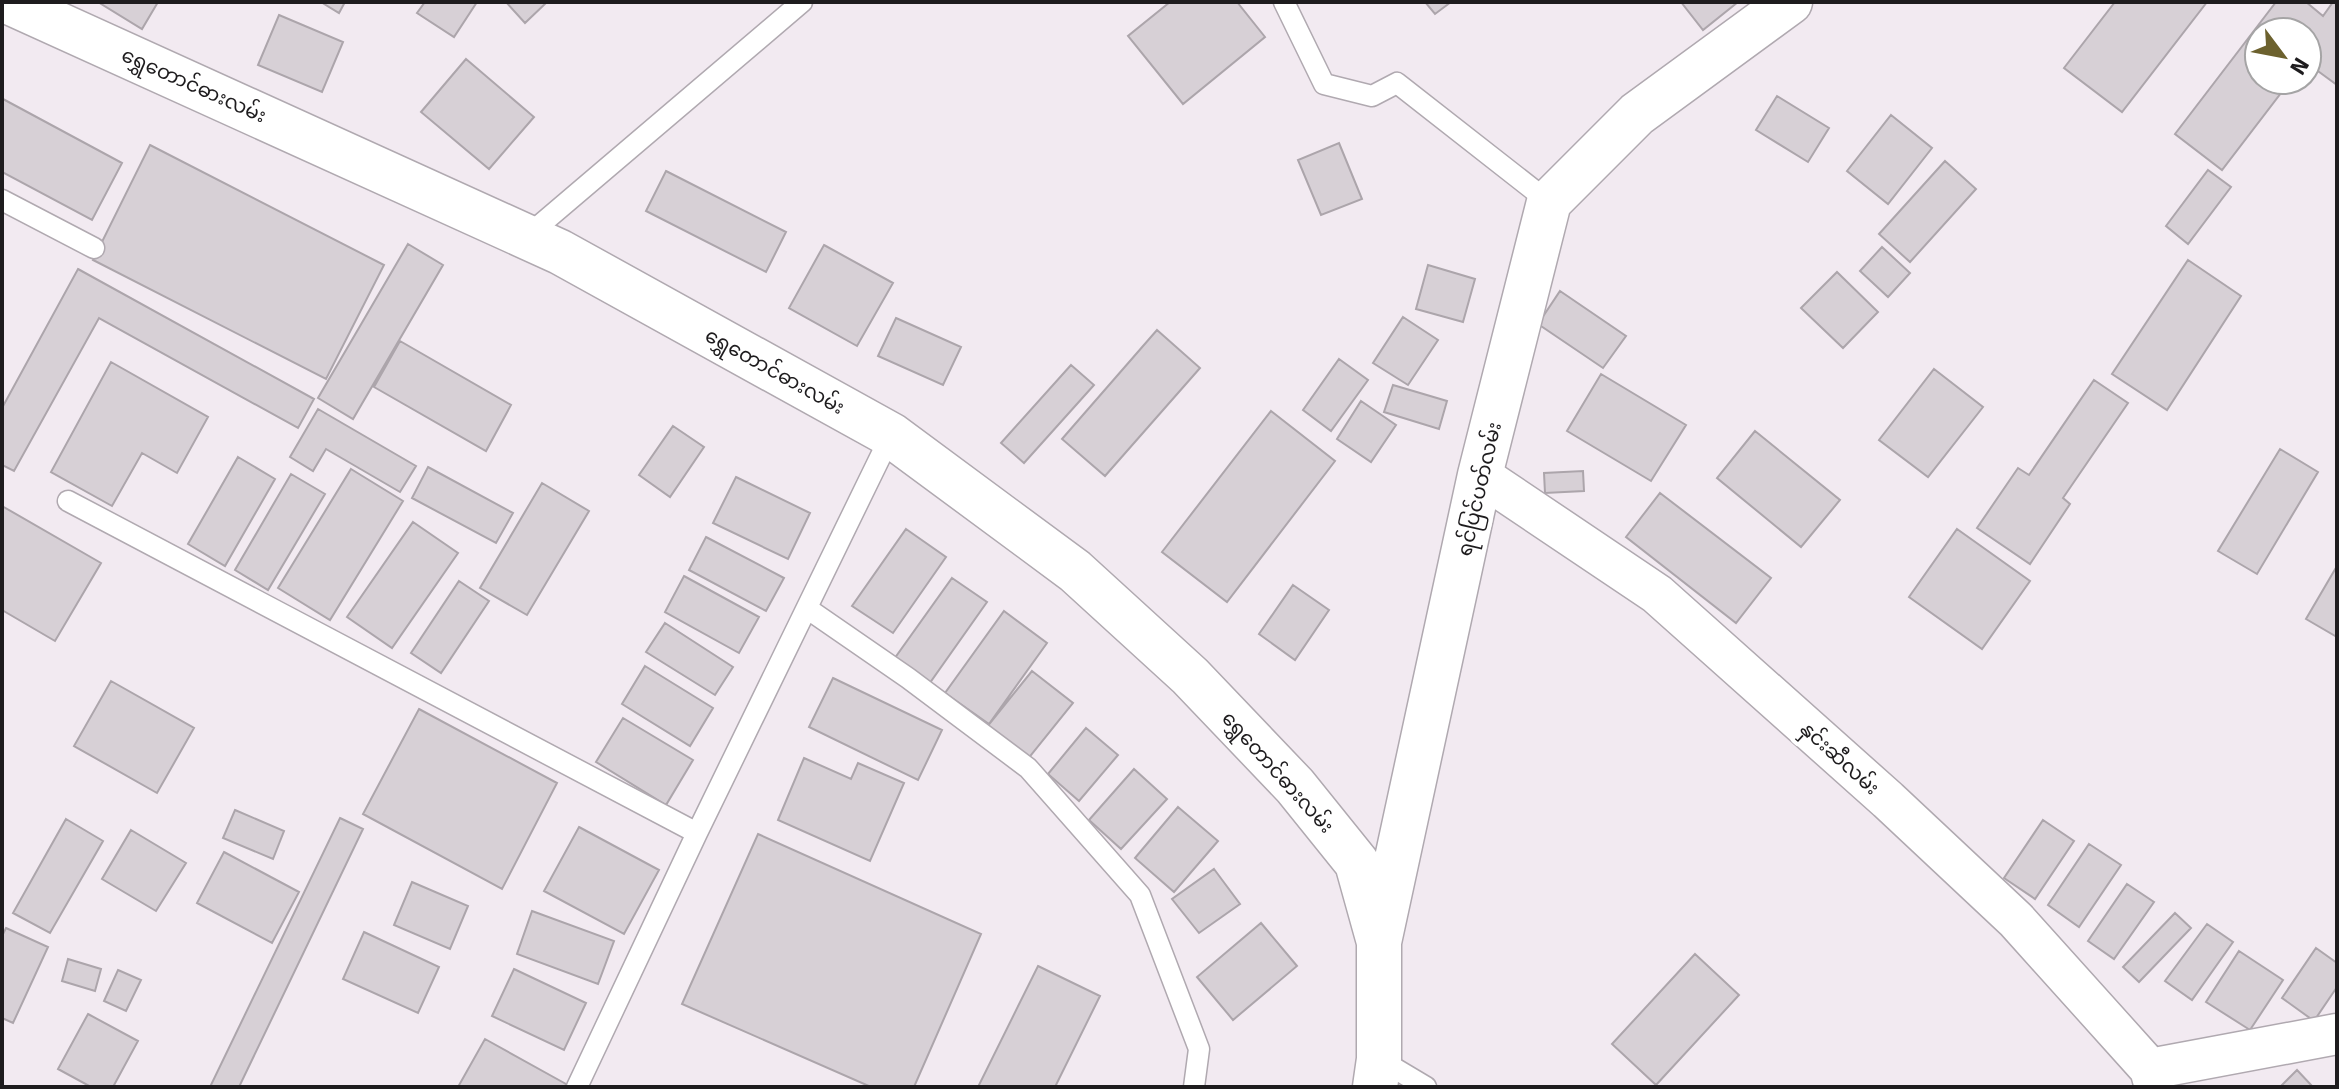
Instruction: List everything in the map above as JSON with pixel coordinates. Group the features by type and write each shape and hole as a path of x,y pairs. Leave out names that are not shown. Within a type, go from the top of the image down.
{"street":[{"name":"ရွှေတောင်ဓားလမ်း","path":"9,2 527,236 891,435 1075,571 1190,676 1295,786 1357,863 1379,942"},
{"path":"1549,202 1637,114 1790,2"},
{"name":"ရင်ပြင်ပတ်လမ်း","path":"1377,1073 1379,942 1480,475 1549,202"},
{"name":"နှင်းဆီလမ်း","path":"1480,475 1657,594 1888,800 2016,920 2152,1078"},
{"path":"2152,1078 2337,1034"}],"lane":[{"path":"527,236 802,2"},
{"path":"1284,2 1324,84 1372,96 1397,83 1549,202"},
{"path":"2,200 94,248"},
{"path":"579,1086 697,833 891,435"},
{"path":"68,501 697,833"},
{"path":"808,609 908,678 1028,768 1140,895 1199,1049 1194,1087"},
{"path":"1377,1073 1426,1087"}],"building":[{"path":"98,2 158,2 142,29"},
{"path":"321,2 345,2 339,13"},
{"path":"425,2 477,2 454,37 417,13"},
{"path":"506,2 547,2 525,23"},
{"path":"1170,2 1237,2 1265,37 1183,104 1128,36"},
{"path":"1425,2 1451,2 1435,14"},
{"path":"1681,2 1738,2 1703,30"},
{"path":"2115,2 2207,2 2122,112 2064,68"},
{"path":"2276,2 2306,2 2323,16 2265,16"},
{"path":"2333,2 2337,4 2337,85 2323,75 2323,16"},
{"path":"279,15 343,42 322,92 258,65"},
{"path":"2243,45 2243,96 2279,96 2222,170 2175,134"},
{"path":"466,59 534,117 489,169 421,112"},
{"path":"1777,96 1829,128 1808,162 1756,130"},
{"path":"3,99 122,163 92,220 2,172"},
{"path":"1891,115 1932,148 1888,204 1847,171"},
{"path":"1339,143 1362,199 1321,215 1298,160"},
{"path":"150,145 384,265 326,379 93,260"},
{"path":"1945,161 1976,189 1910,262 1879,234"},
{"path":"2208,170 2231,187 2188,244 2166,226"},
{"path":"666,171 786,232 766,272 646,211"},
{"path":"408,244 443,265 353,419 318,398"},
{"path":"824,245 893,283 857,346 789,308"},
{"path":"1882,247 1910,273 1888,297 1860,271"},
{"path":"2188,260 2241,296 2167,410 2112,374"},
{"path":"1428,265 1475,279 1463,322 1416,309"},
{"path":"78,269 314,399 298,428 99,318 14,471 2,465 2,408"},
{"path":"1837,272 1878,312 1843,348 1801,308"},
{"path":"1560,291 1626,336 1603,368 1538,324"},
{"path":"1403,317 1438,340 1408,385 1373,363"},
{"path":"896,318 961,347 943,385 878,356"},
{"path":"1157,330 1200,368 1105,476 1062,439"},
{"path":"400,341 511,405 486,451 374,387"},
{"path":"1339,359 1368,380 1331,431 1303,410"},
{"path":"111,362 208,417 177,473 142,453 112,506 51,472"},
{"path":"1071,365 1094,385 1024,463 1001,443"},
{"path":"1934,369 1983,407 1928,477 1879,440"},
{"path":"1601,374 1686,425 1651,481 1567,431"},
{"path":"2094,380 2128,403 2063,498 2070,504 2030,564 1977,528 2018,468 2029,475"},
{"path":"1393,385 1447,401 1439,429 1384,412"},
{"path":"1361,401 1396,425 1371,462 1337,439"},
{"path":"318,409 416,466 400,492 326,449 313,471 290,457"},
{"path":"1271,411 1335,461 1227,602 1162,552"},
{"path":"673,426 704,447 670,497 639,475"},
{"path":"1755,431 1840,500 1801,547 1717,478"},
{"path":"2280,449 2318,472 2257,574 2218,551"},
{"path":"238,457 275,479 225,566 188,544"},
{"path":"428,467 513,513 496,543 412,498"},
{"path":"351,469 403,501 330,620 278,588"},
{"path":"1583,471 1584,491 1545,493 1544,473"},
{"path":"291,474 325,494 268,590 235,570"},
{"path":"736,477 810,513 788,559 713,523"},
{"path":"542,483 589,511 527,615 480,588"},
{"path":"1660,493 1771,578 1736,623 1626,537"},
{"path":"2,506 101,563 55,641 2,610"},
{"path":"413,522 458,553 392,648 347,617"},
{"path":"906,529 946,557 893,633 852,606"},
{"path":"1957,529 2030,581 1982,649 1909,597"},
{"path":"706,537 784,578 766,611 689,570"},
{"path":"2337,566 2337,637 2306,619"},
{"path":"684,576 759,617 739,653 665,612"},
{"path":"952,578 987,602 922,694 887,669"},
{"path":"459,581 489,601 441,673 411,653"},
{"path":"1293,585 1329,610 1295,660 1259,634"},
{"path":"1004,611 1047,643 989,724 945,693"},
{"path":"665,623 733,667 715,695 646,652"},
{"path":"645,666 713,708 690,746 622,704"},
{"path":"1032,671 1073,703 1023,765 982,733"},
{"path":"833,678 942,730 918,780 809,727"},
{"path":"111,681 194,728 157,793 74,746"},
{"path":"419,709 557,783 502,889 363,814"},
{"path":"623,718 693,760 666,805 596,762"},
{"path":"1086,728 1118,755 1079,801 1048,774"},
{"path":"804,758 851,779 858,763 904,783 870,861 778,820"},
{"path":"1134,769 1167,799 1121,849 1089,820"},
{"path":"1178,807 1218,841 1174,892 1135,858"},
{"path":"235,810 284,831 273,859 223,838"},
{"path":"340,818 363,829 239,1087 210,1087"},
{"path":"66,819 103,841 50,933 13,913"},
{"path":"2043,820 2074,841 2035,899 2004,878"},
{"path":"579,827 659,870 624,934 544,891"},
{"path":"131,830 186,863 156,911 102,879"},
{"path":"758,834 981,934 914,1087 871,1087 682,1004"},
{"path":"2089,844 2121,865 2079,927 2048,905"},
{"path":"224,852 299,892 272,943 197,903"},
{"path":"1214,869 1240,904 1199,933 1172,899"},
{"path":"412,882 468,906 450,949 394,925"},
{"path":"2127,884 2154,902 2114,959 2088,941"},
{"path":"532,911 614,941 598,984 517,954"},
{"path":"2175,913 2191,928 2139,982 2123,967"},
{"path":"1261,923 1297,966 1233,1020 1197,977"},
{"path":"2207,924 2233,942 2192,1000 2165,981"},
{"path":"6,928 48,947 13,1023 2,1018 2,936"},
{"path":"364,932 439,967 418,1013 343,979"},
{"path":"2316,948 2337,963 2337,987 2314,1021 2282,998"},
{"path":"2239,951 2283,980 2250,1030 2206,1002"},
{"path":"1695,954 1739,995 1656,1085 1612,1044"},
{"path":"68,959 101,969 95,991 62,981"},
{"path":"1038,966 1100,996 1055,1087 978,1087"},
{"path":"514,969 586,1003 564,1050 492,1016"},
{"path":"118,970 141,980 126,1011 104,1001"},
{"path":"88,1014 138,1041 113,1087 91,1087 58,1069"},
{"path":"485,1039 566,1084 564,1087 458,1087"},
{"path":"2297,1070 2313,1087 2280,1087"}]}
